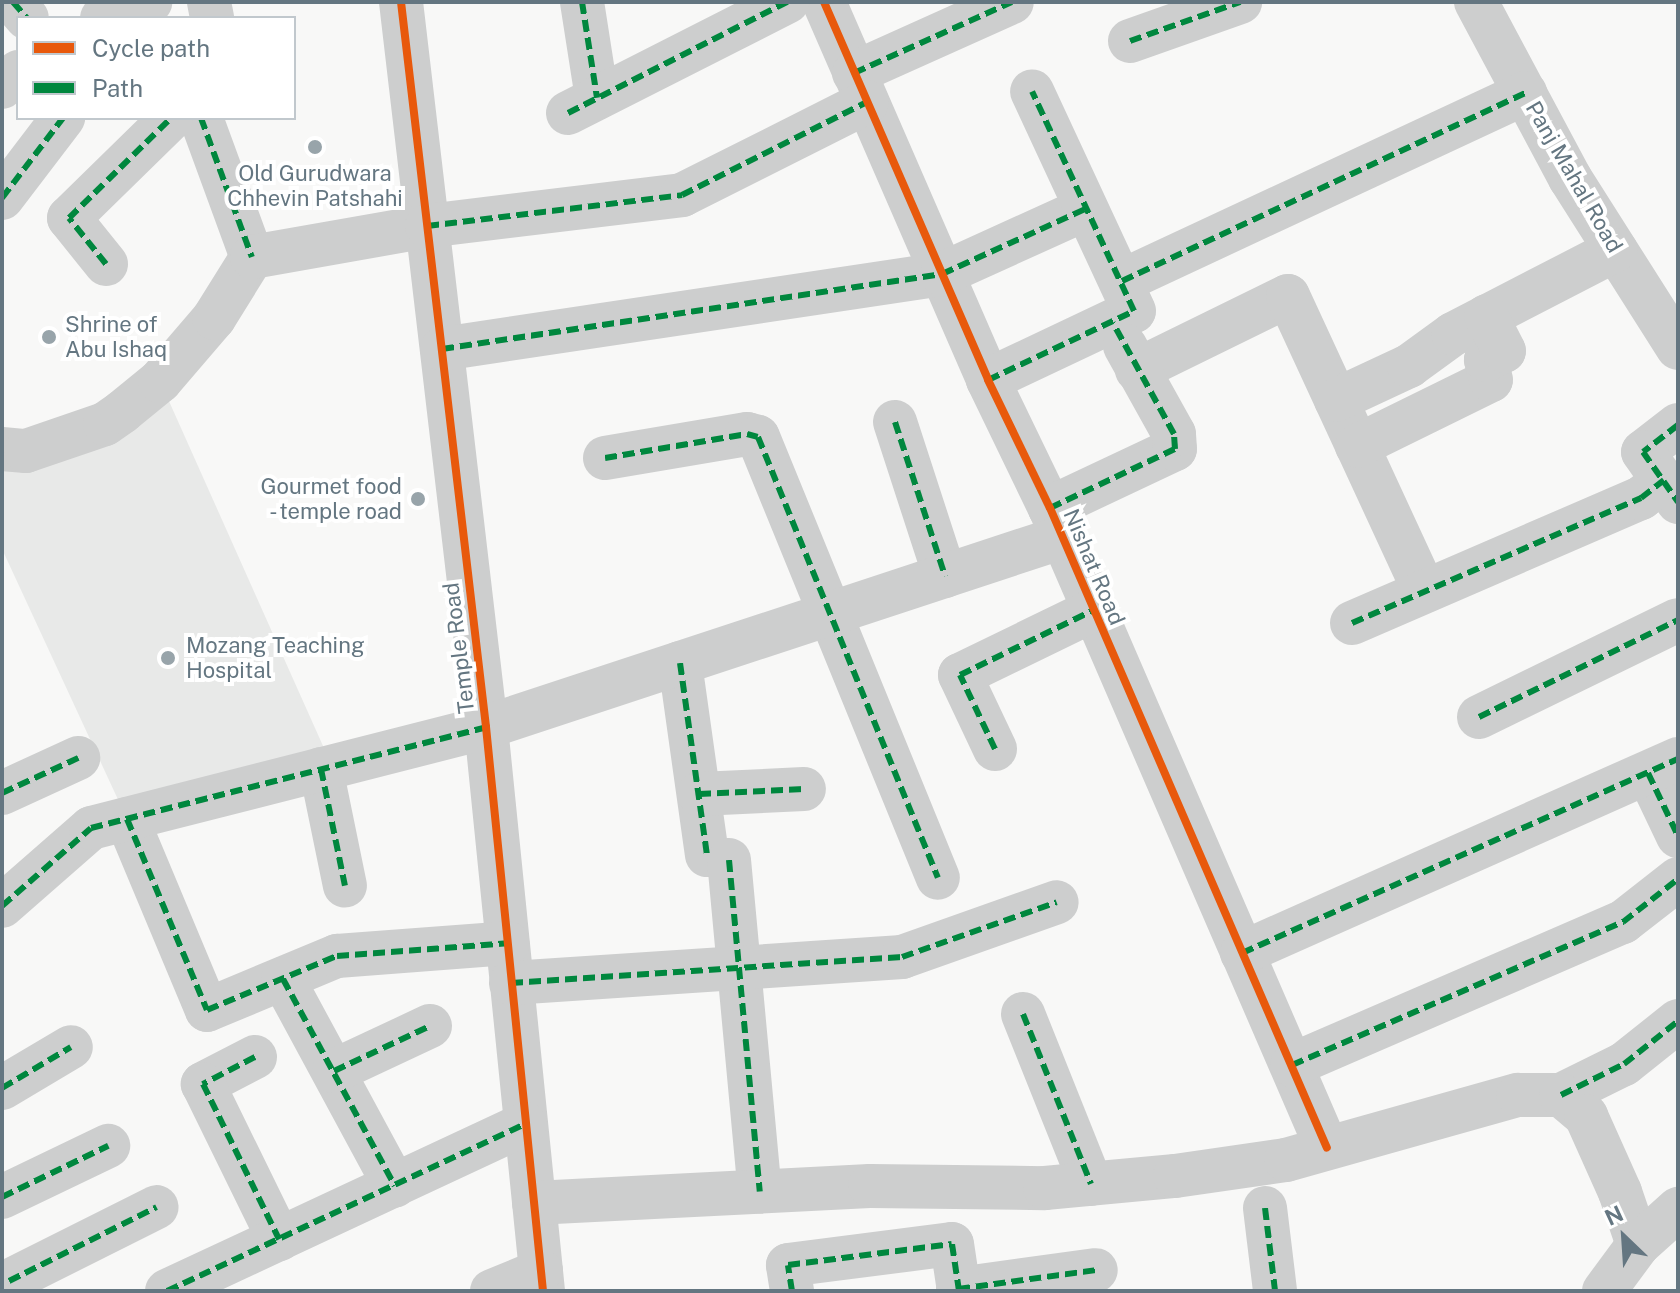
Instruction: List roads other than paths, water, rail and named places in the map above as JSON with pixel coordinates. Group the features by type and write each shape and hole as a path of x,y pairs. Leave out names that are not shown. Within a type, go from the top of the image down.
{"street":[{"path":"108,16 150,2"},
{"name":"Temple Road","path":"401,2 486,727 542,1281"},
{"path":"582,2 582,106 787,2"},
{"name":"Nishat Road","path":"824,2 1327,1148"},
{"path":"2,449 26,451 105,424 122,412 160,381 214,318 252,257 427,226 682,195 1012,2"},
{"path":"1130,41 1240,2"},
{"name":"Panj Mahal Road","path":"1476,2 1570,178 1678,348"},
{"path":"988,380 1134,311 1032,91"},
{"path":"1122,281 1525,93"},
{"path":"2,198 61,120"},
{"path":"106,264 69,218 169,120"},
{"path":"202,120 252,257"},
{"path":"442,349 942,274 1085,209"},
{"path":"1336,400 1409,366 1453,334 1616,250"},
{"path":"1137,370 1288,296 1424,591"},
{"path":"1357,446 1491,380 1486,360 1504,351 1486,316"},
{"path":"2,906 91,828 486,727 945,576 1055,523 1175,449 1174,434 1113,323"},
{"path":"895,422 945,576"},
{"path":"1352,623 1641,498 1671,491 1643,452 1678,425"},
{"path":"605,458 747,434 758,437 938,878"},
{"path":"995,749 960,675 1092,611"},
{"path":"1479,717 1678,620"},
{"path":"680,663 699,794 718,858 738,967 760,1192"},
{"path":"2,793 78,758"},
{"path":"1242,953 1663,766 1678,836"},
{"path":"321,769 345,886"},
{"path":"699,794 804,789"},
{"path":"127,819 207,1010 337,956 738,967 902,957 1057,902"},
{"path":"1292,1065 1623,922 1678,879"},
{"path":"283,979 395,1186"},
{"path":"1023,1014 1091,1184"},
{"path":"534,1203 870,1186 1045,1188 1286,1160 1518,1095 1561,1095 1624,1064 1678,1021"},
{"path":"334,1071 430,1026"},
{"path":"2,1088 71,1047"},
{"path":"255,1057 203,1084 279,1239"},
{"path":"1561,1095 1586,1116 1620,1192 1638,1245"},
{"path":"167,1291 223,1279 279,1239 525,1124"},
{"path":"2,1197 108,1146"},
{"path":"9,1281 157,1207"},
{"path":"1265,1208 1275,1291"},
{"path":"1604,1291 1638,1245 1678,1209"},
{"path":"792,1291 788,1265 952,1244 958,1290 1096,1270"},
{"path":"492,1291 542,1281"}],"place":[{"name":"Old Gurudwara Chhevin Patshahi","path":"315,147"},
{"name":"Shrine of Abu Ishaq","path":"49,337"},
{"name":"Gourmet food - temple road","path":"418,499"},
{"name":"Mozang Teaching Hospital","path":"168,658"}]}
